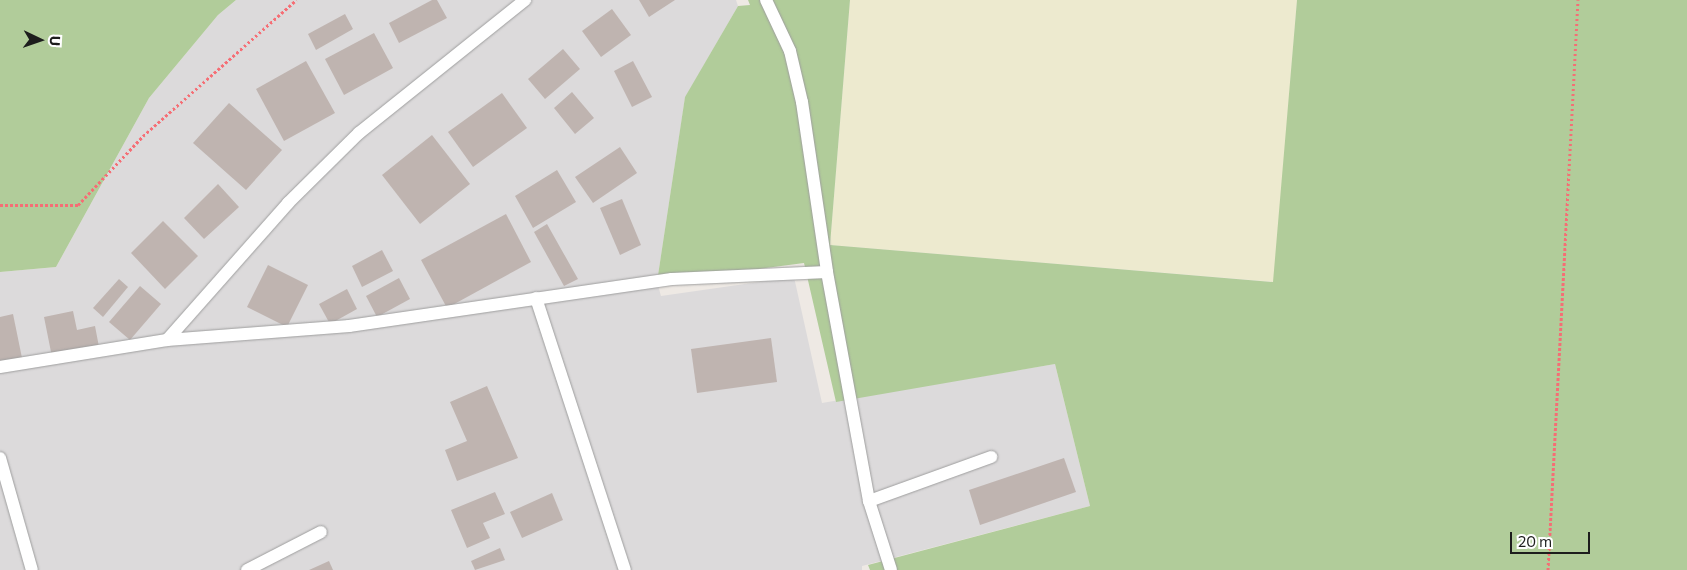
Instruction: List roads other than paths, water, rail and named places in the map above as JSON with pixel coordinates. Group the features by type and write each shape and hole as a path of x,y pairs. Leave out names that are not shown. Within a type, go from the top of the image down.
{"lane":[{"path":"167,340 288,203 359,133 525,0"},
{"path":"766,0 790,51 802,102 827,272 870,502 891,570"},
{"path":"0,367 167,340 348,326 672,279 827,272"},
{"path":"536,298 625,570"},
{"path":"870,502 991,456"},
{"path":"0,458 32,570"},
{"path":"247,570 321,532"}]}
